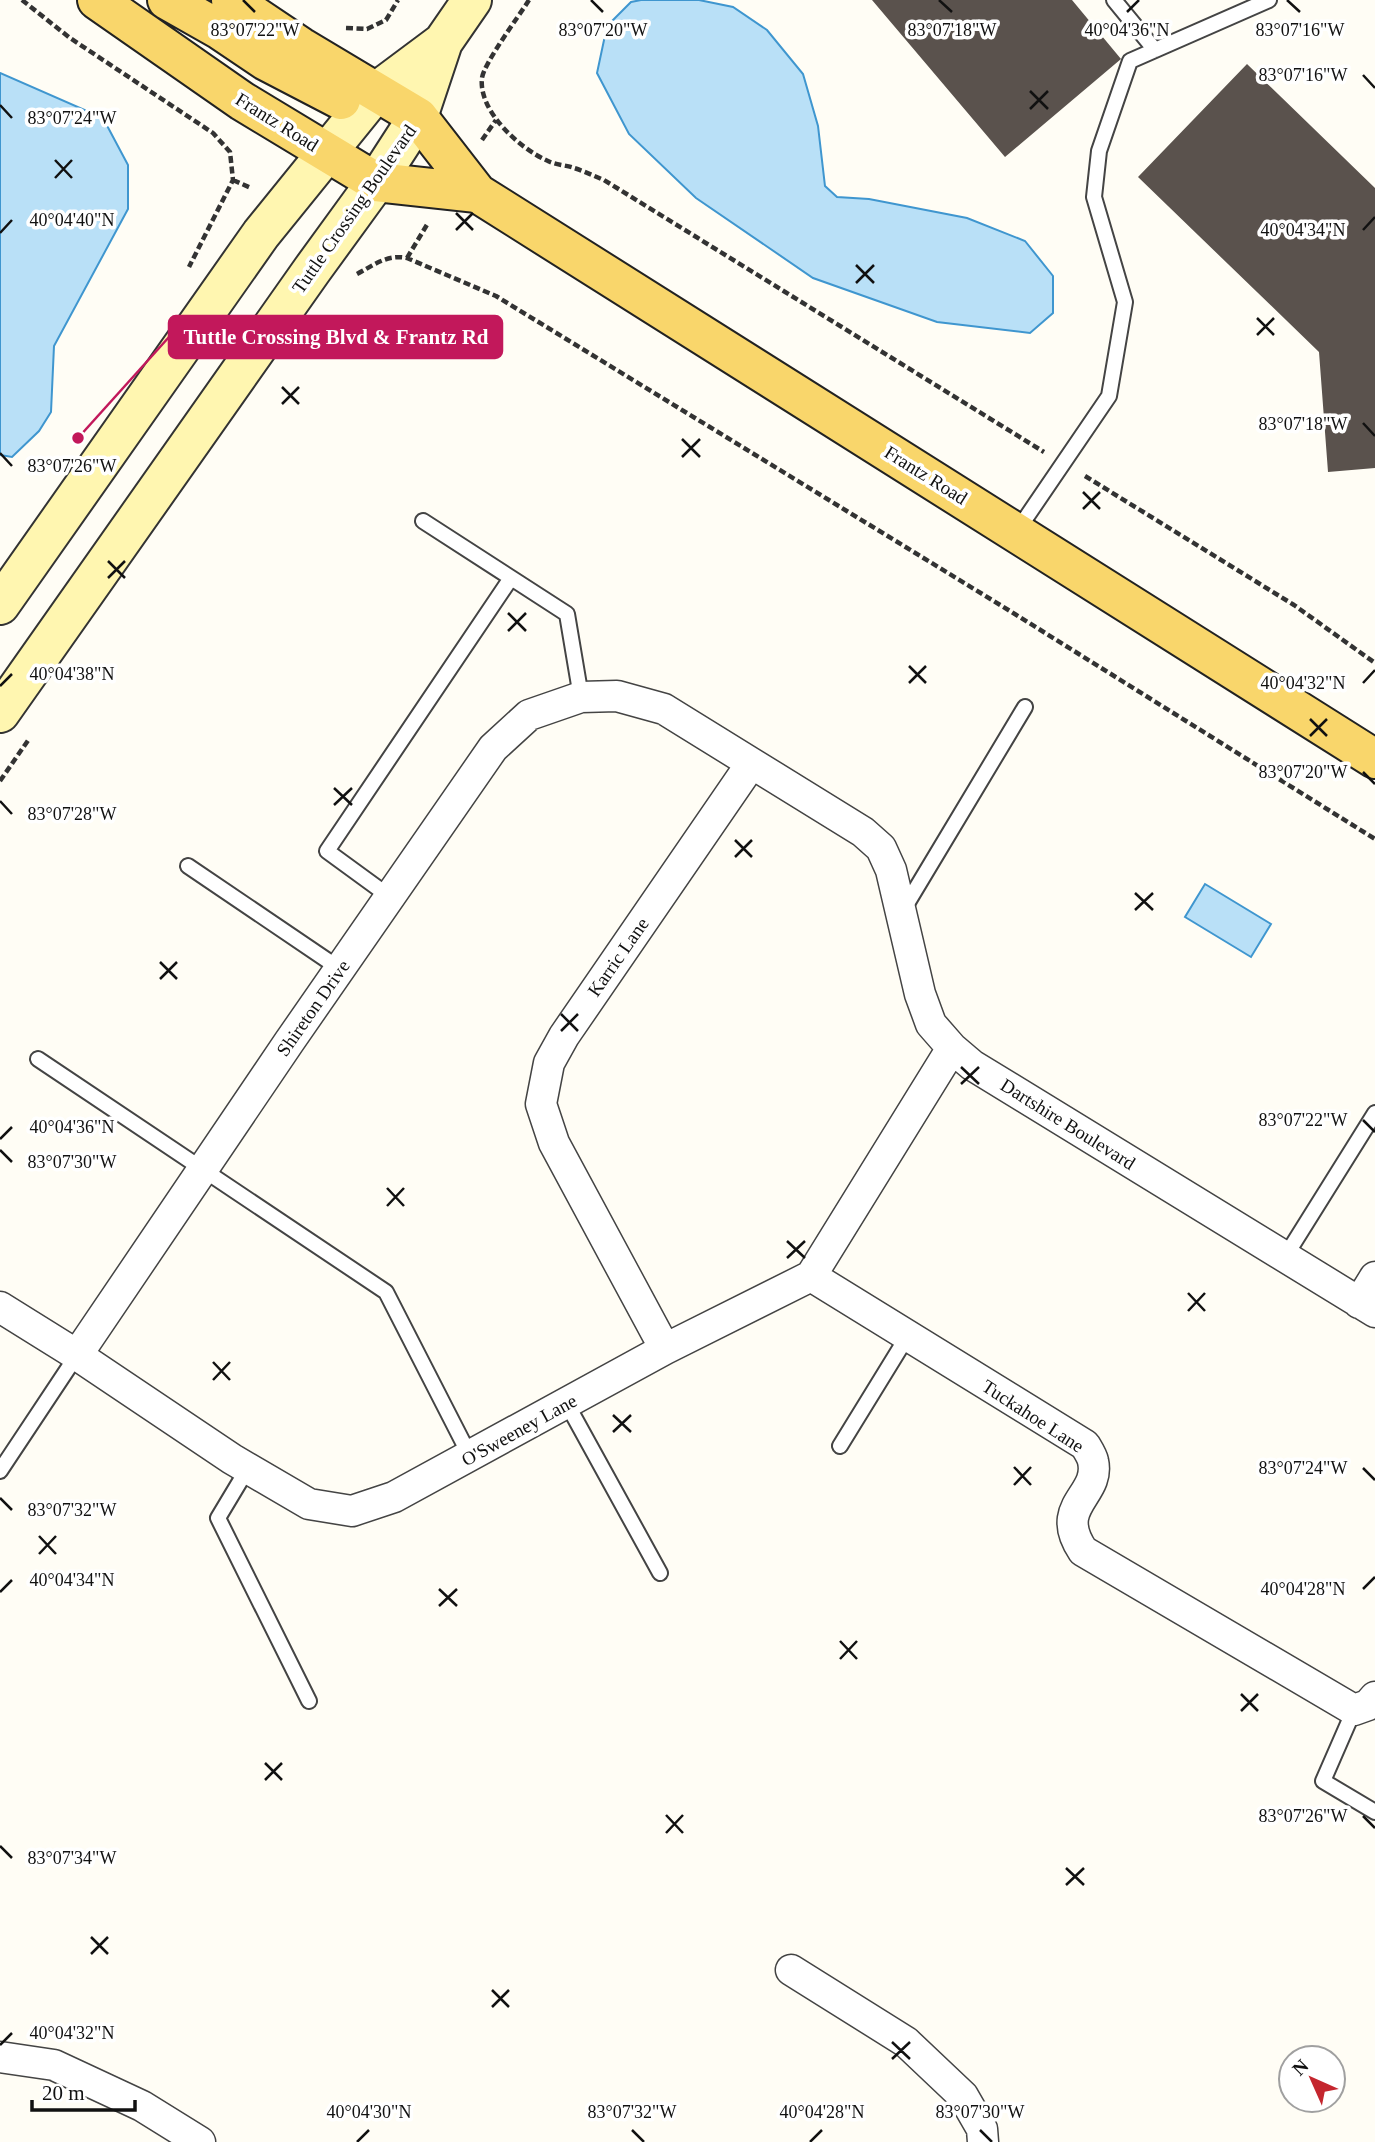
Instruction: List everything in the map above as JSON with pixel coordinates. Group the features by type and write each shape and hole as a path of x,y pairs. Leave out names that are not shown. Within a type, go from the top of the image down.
{"main road":[{"name":"Frantz Road","path":"97,0 242,102 376,183 477,193"},
{"path":"167,0 267,61 368,101 418,117"},
{"path":"231,0 301,47 368,101"},
{"path":"1,602 261,234 368,101 443,42 472,0"},
{"name":"Tuttle Crossing Boulevard","path":"0,713 376,183 418,117 443,42"},
{"name":"Frantz Road","path":"418,117 477,193 1375,759"}],"street":[{"name":"Dartshire Boulevard","path":"581,697 617,696 664,709 863,832 881,848 891,870 920,994 931,1024 952,1048 972,1065 1367,1307"},
{"name":"Shireton Drive","path":"77,1355 493,748 529,715 581,697"},
{"name":"Karric Lane","path":"665,1349 554,1143 541,1104 549,1063 564,1036 751,764"},
{"path":"811,1276 952,1048"},
{"name":"O'Sweeney Lane","path":"0,1307 248,1468 309,1504 352,1511 394,1497 665,1349 811,1276"},
{"name":"Tuckahoe Lane","path":"811,1276 1085,1445 1093,1460 1093,1477 1072,1521 1074,1537 1083,1551 1365,1704"},
{"path":"1367,1307 1375,1277"},
{"path":"791,1970 906,2042 963,2095 982,2129 983,2142"},
{"path":"0,2057 54,2064 142,2106 200,2142"}],"lane":[{"path":"1114,0 1155,50"},
{"path":"1016,532 1109,396 1125,302 1094,197 1099,151 1129,61 1261,1"},
{"path":"423,521 567,614 581,697"},
{"path":"390,897 327,851 511,578"},
{"path":"901,913 933,864 1025,707"},
{"path":"188,866 340,969"},
{"path":"38,1059 386,1292 470,1456"},
{"path":"1285,1257 1375,1114"},
{"path":"840,1446 907,1337"},
{"path":"0,1471 77,1355"},
{"path":"567,1404 660,1573"},
{"path":"248,1468 218,1518 309,1702"},
{"path":"1365,1704 1323,1781 1375,1812"}],"path":[{"path":"22,0 70,38 213,134 230,152 233,180 186,274"},
{"path":"529,0 482,76 483,96 496,120 513,137 548,161 604,180 1294,605 1375,663"},
{"path":"349,282 384,258 396,256 407,258 496,296 1375,839"},
{"path":"0,781 31,736"}],"water":[{"path":"699,0 733,7 767,30 803,74 818,126 825,186 837,197 869,199 967,218 1025,241 1053,276 1053,313 1030,333 937,322 813,278 696,198 629,134 597,73 607,26 631,2"},
{"path":"0,73 103,118 128,165 128,209 54,346 51,412 39,431 12,457 0,455"},
{"path":"1205,884 1271,924 1251,957 1185,917"}],"building":[{"path":"872,0 1072,0 1121,59 1005,157"},
{"path":"1247,64 1375,188 1375,468 1328,472 1319,352 1138,177"}],"place":[{"name":"Tuttle Crossing Blvd & Frantz Rd","path":"78,438"}]}
